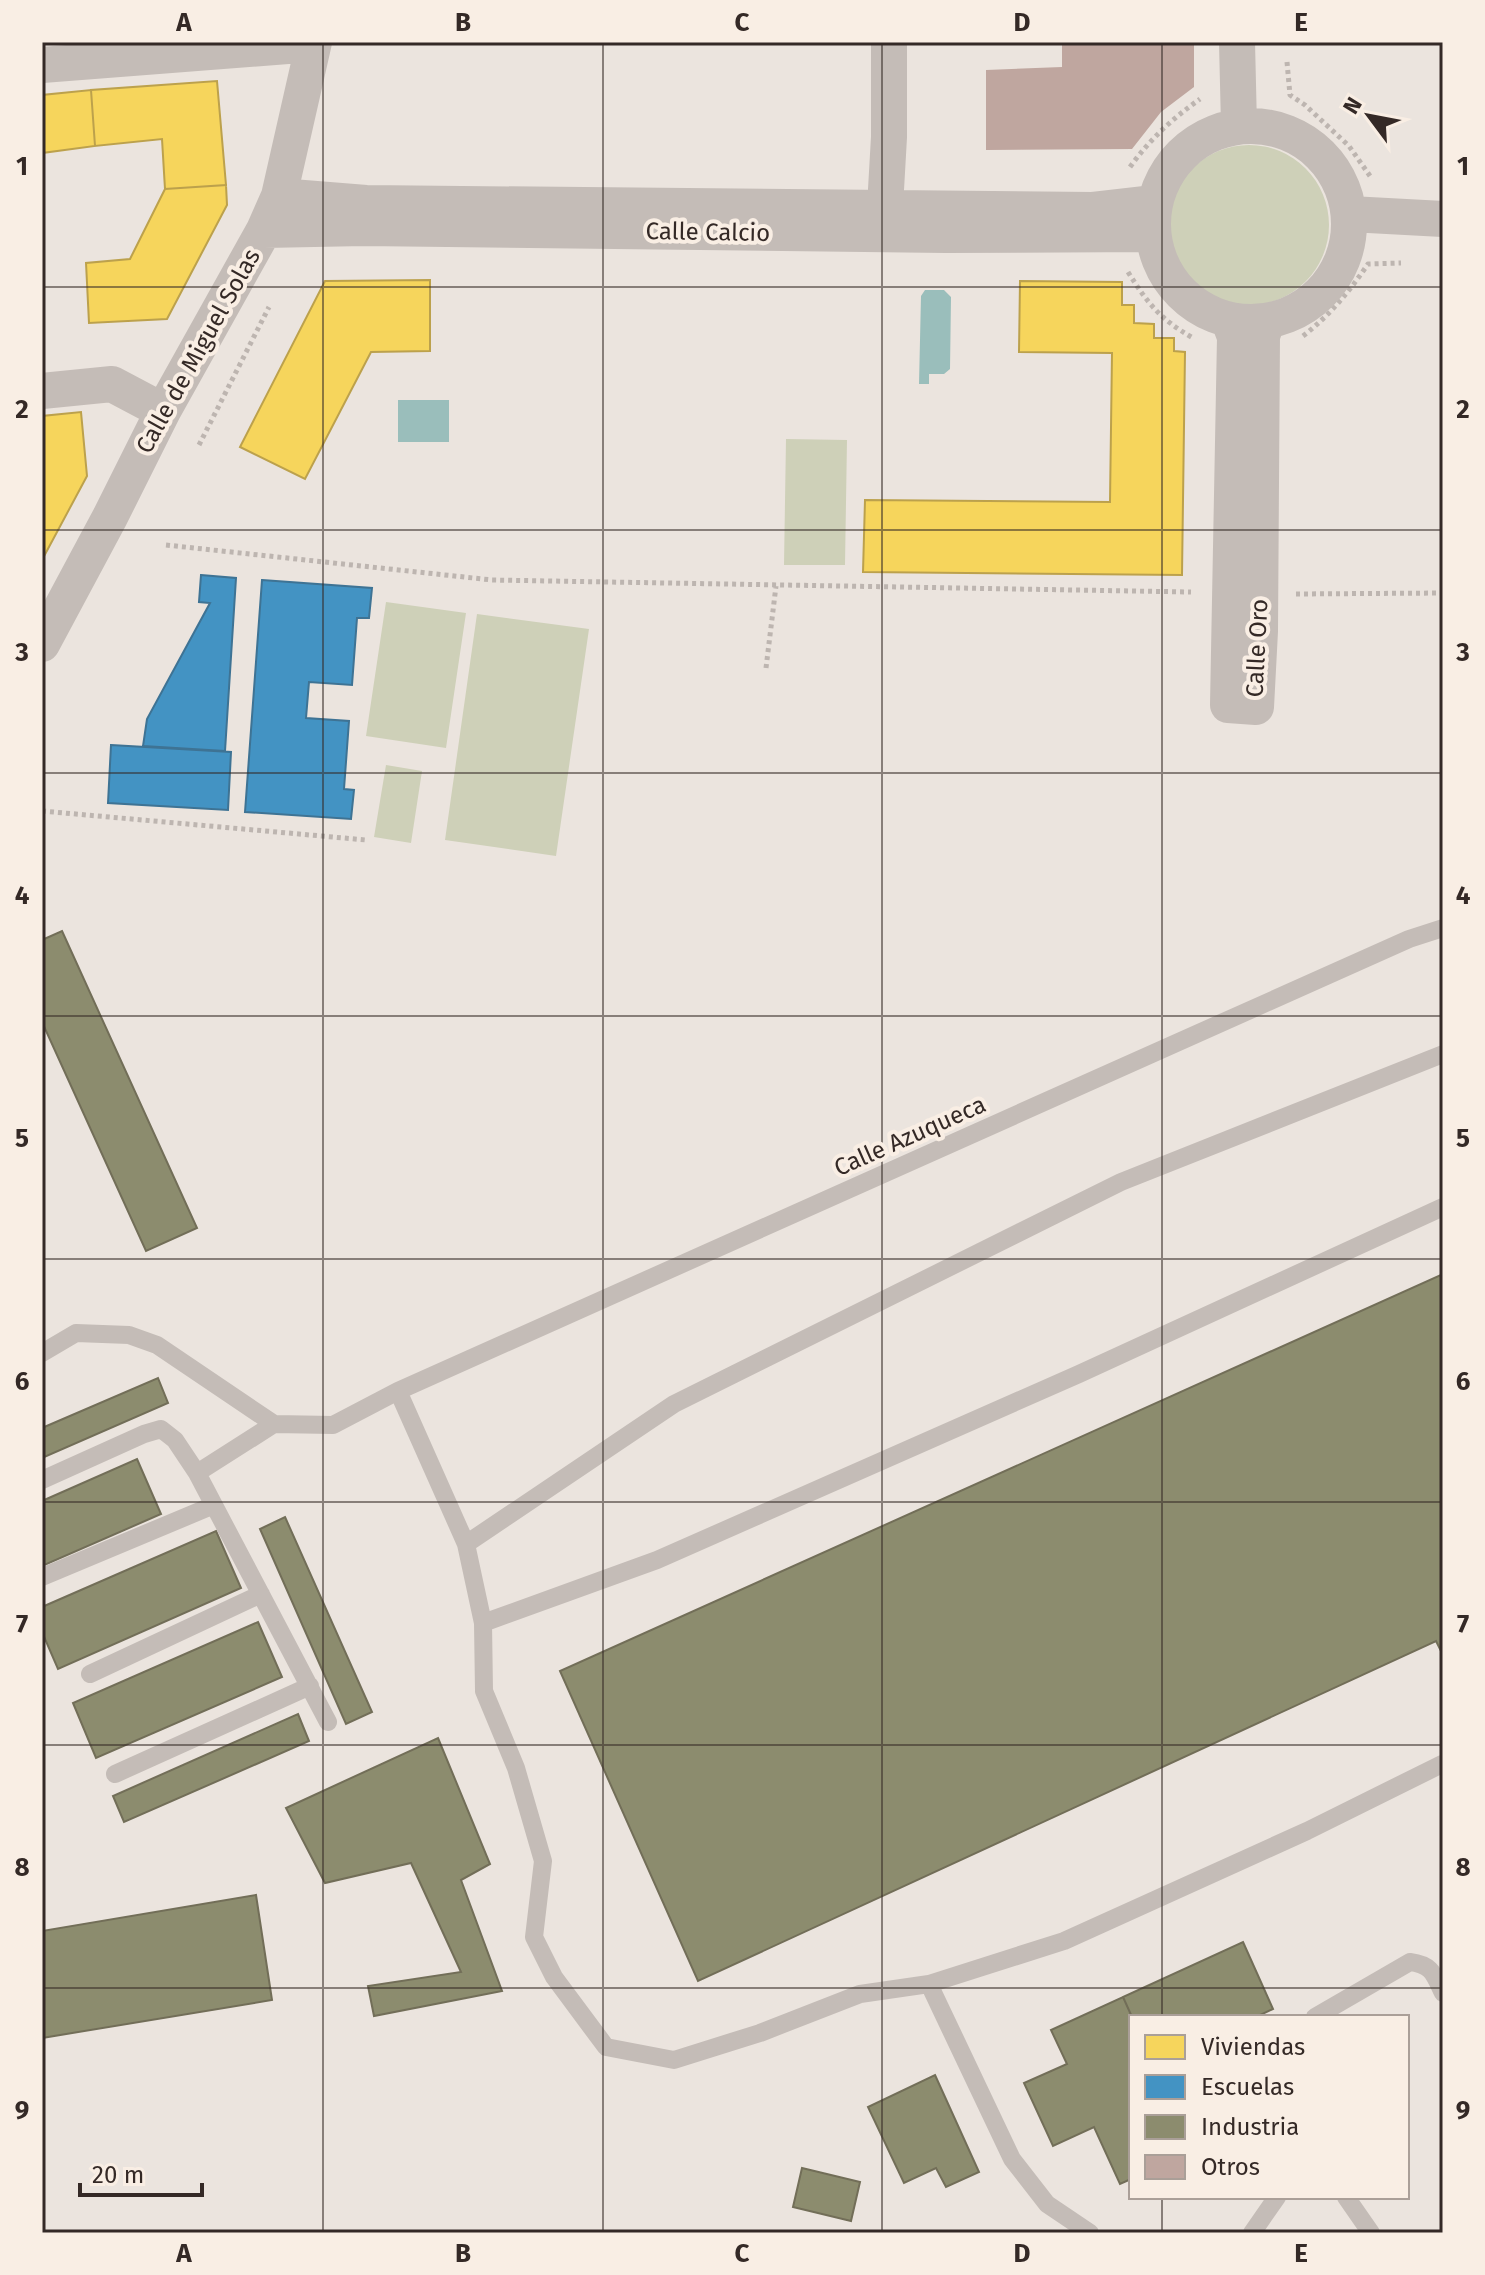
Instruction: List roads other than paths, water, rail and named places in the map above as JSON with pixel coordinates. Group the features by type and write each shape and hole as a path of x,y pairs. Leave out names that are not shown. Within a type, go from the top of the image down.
{"street":[{"path":"885,207 889,42"},
{"path":"1237,42 1250,125"},
{"path":"42,65 314,43"},
{"name":"Calle de Miguel Solas","path":"42,644 163,411 264,230 279,196 314,43"},
{"path":"1250,125 1275,52"},
{"path":"1250,125 1294,134 1322,154 1341,182 1350,214 1348,244 1338,272 1320,295 1296,313 1281,333 1217,333 1200,310 1177,290 1160,264 1153,219 1165,175 1184,151 1209,134 1250,125"},
{"name":"Calle Calcio","path":"279,196 366,203 1093,210 1153,219"},
{"path":"1350,214 1443,219"},
{"name":"Calle Calcio","path":"264,230 364,228 888,234 1153,219"},
{"name":"Calle Oro","path":"1217,333 1235,337 1228,705 1256,707 1260,631 1262,336 1281,333"},
{"path":"42,391 112,384 163,411"}],"lane":[{"name":"Calle Azuqueca","path":"274,1424 333,1425 398,1391 1409,939 1443,928"},
{"path":"466,1544 674,1404 1121,1182 1443,1054"},
{"path":"483,1623 657,1560 1079,1374 1443,1207"},
{"path":"42,1353 76,1333 129,1335 157,1345 274,1424 197,1473"},
{"path":"398,1391 466,1544 483,1623 484,1691 516,1768 543,1861 534,1937 554,1977 606,2047 674,2060 760,2033 860,1994 929,1984 1064,1941 1307,1831 1442,1764"},
{"path":"42,1480 144,1434 161,1429 175,1440 197,1473 328,1722"},
{"path":"42,1577 214,1505"},
{"path":"90,1674 261,1594"},
{"path":"115,1774 310,1686"},
{"path":"1318,2015 1410,1962 1424,1964 1432,1971 1443,1993"},
{"path":"929,1984 1012,2159 1047,2204 1090,2233"},
{"path":"1252,2233 1276,2199"},
{"path":"1347,2199 1371,2233"}],"water":[{"path":"925,290 944,290 951,297 950,369 944,374 929,374 929,384 919,384 921,296"},
{"path":"398,400 449,400 449,442 398,442"}]}
